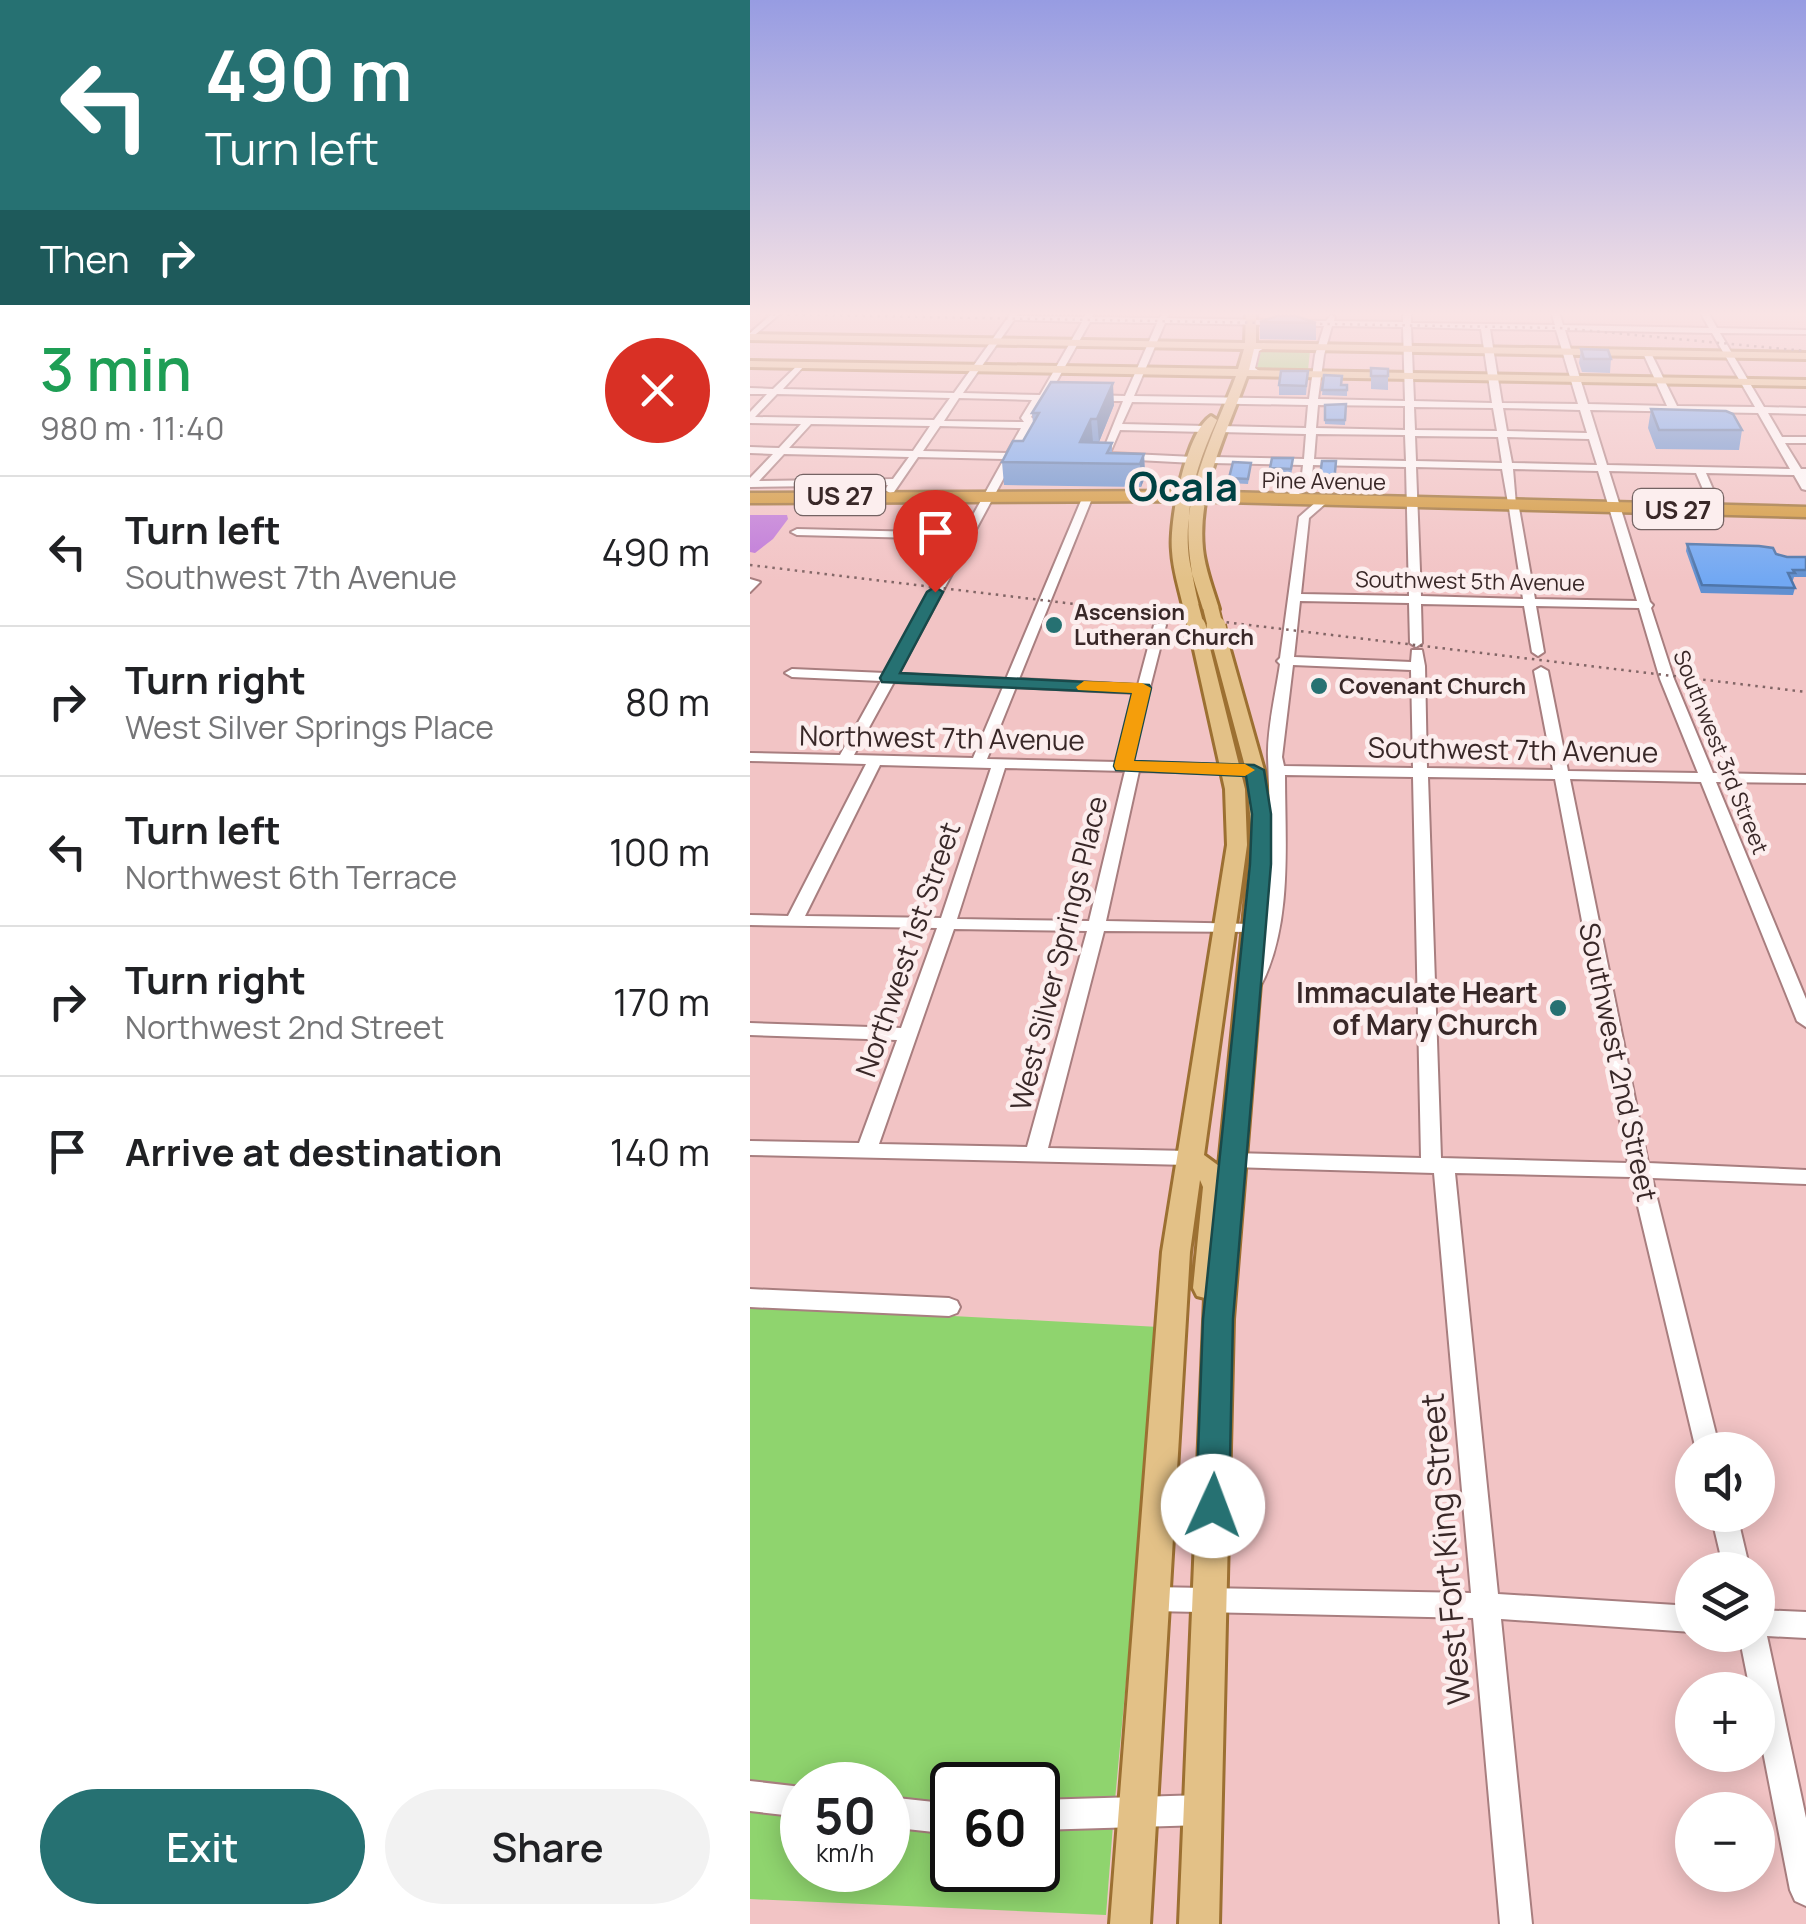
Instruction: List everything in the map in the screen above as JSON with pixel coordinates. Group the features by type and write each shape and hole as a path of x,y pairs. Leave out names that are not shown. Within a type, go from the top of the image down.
{"highway":[{"name":"Pine Avenue","path":"750,496 893,486 990,494"},
{"name":"Pine Avenue","path":"750,496 990,494 1806,512"}],"main road":[{"path":"1199,1924 1218,1319 1262,835 1254,770 1195,542 1190,498 1212,460 1216,444 1211,440 1214,414 1226,402"},
{"path":"1130,1924 1167,1348 1190,1158 1238,846 1231,770 1179,551 1194,460 1227,402"},
{"path":"1211,1023 1217,1057 1207,1128 1214,1146 1232,1160"},
{"path":"1190,1158 1212,1174 1216,1187 1207,1294 1218,1319"}],"street":[{"path":"750,484 893,486 955,402"},
{"path":"844,760 1028,425 1030,420 1026,418 1036,402"},
{"path":"1128,402 1104,456 1194,460"},
{"path":"1296,402 1806,411"},
{"path":"1304,518 1288,500 1306,485 1315,402"},
{"name":"Southwest 2nd Street","path":"1498,402 1560,775 1640,1168 1704,1432"},
{"name":"Southwest 3rd Street","path":"1583,402 1681,718 1709,777 1806,1021"},
{"path":"1670,402 1673,408"},
{"path":"1756,402 1802,472 1806,487"},
{"name":"West Fort King Street","path":"1410,404 1438,1167 1516,1924"},
{"path":"750,419 1028,425"},
{"path":"750,484 809,421"},
{"path":"1117,427 1594,436"},
{"path":"1779,440 1806,440"},
{"path":"750,450 1010,456"},
{"path":"1212,460 1802,472"},
{"path":"1700,471 1717,510"},
{"path":"1247,1001 1264,959 1271,926 1279,770 1275,757 1304,518 1322,501 1306,485"},
{"path":"978,764 1088,496"},
{"path":"797,532 864,528 968,536"},
{"name":"Southwest 5th Avenue","path":"1293,597 1646,605"},
{"name":"West Silver Springs Place","path":"1036,1153 1096,928 1142,688 1160,625"},
{"path":"1284,662 1417,654"},
{"path":"792,673 1142,688"},
{"name":"Northwest 7th Avenue","path":"750,757 1128,766"},
{"path":"794,921 875,761"},
{"name":"Northwest 1st Street","path":"866,1152 947,925 999,764"},
{"path":"1128,766 1254,770"},
{"name":"Southwest 7th Avenue","path":"1279,770 1806,779"},
{"path":"750,920 1254,929"},
{"path":"750,1030 908,1034"},
{"path":"750,1148 1190,1158"},
{"path":"1232,1160 1640,1168 1806,1177"},
{"path":"750,1298 950,1307"},
{"path":"1152,1599 1486,1606 1675,1618"},
{"path":"1775,1624 1806,1625"},
{"path":"1757,1652 1806,1890"},
{"path":"750,1796 780,1799"},
{"path":"1060,1814 1202,1810"}],"green space":[{"path":"750,1305 1159,1327 1115,1800 1060,1802 1060,1762 930,1762 930,1805 910,1803 910,1762 780,1762 780,1787 750,1783"},
{"path":"750,1809 780,1812 780,1892 910,1892 910,1827 930,1829 930,1892 1060,1892 1060,1827 1113,1825 1106,1915 750,1899"}],"shaded area":[{"path":"750,515 787,515 788,519 773,539 755,553 750,552"}],"building":[{"path":"1039,402 1105,402 1080,442 1112,443 1107,453 1144,454 1140,464 1002,462 1013,441 1023,441 1039,413 1032,413"},
{"path":"1346,404 1345,420 1325,420 1325,405"},
{"path":"1651,409 1726,411 1733,414 1742,430 1659,430"},
{"path":"1272,458 1293,458 1291,469 1270,468"},
{"path":"1322,461 1336,461 1334,483 1319,483"},
{"path":"1233,462 1251,463 1248,479 1229,478"},
{"path":"1687,544 1773,548 1776,554 1787,557 1806,557 1806,570 1788,573 1795,588 1702,585"}],"railway":[{"path":"750,565 1806,692"}],"slow traffic":[{"path":"1084,687 1142,688 1123,766 1245,770"}],"place":[{"name":"Ascension Lutheran Church","path":"1054,625"},
{"name":"Covenant Church","path":"1319,686"},
{"name":"Immaculate Heart of Mary Church","path":"1558,1008"}],"district":[{"name":"Ocala","path":"1183,485"}],"route":[{"path":"935,592 888,678 1142,688 1123,766 1254,770 1262,814 1260,864 1218,1319 1213,1506"}]}
